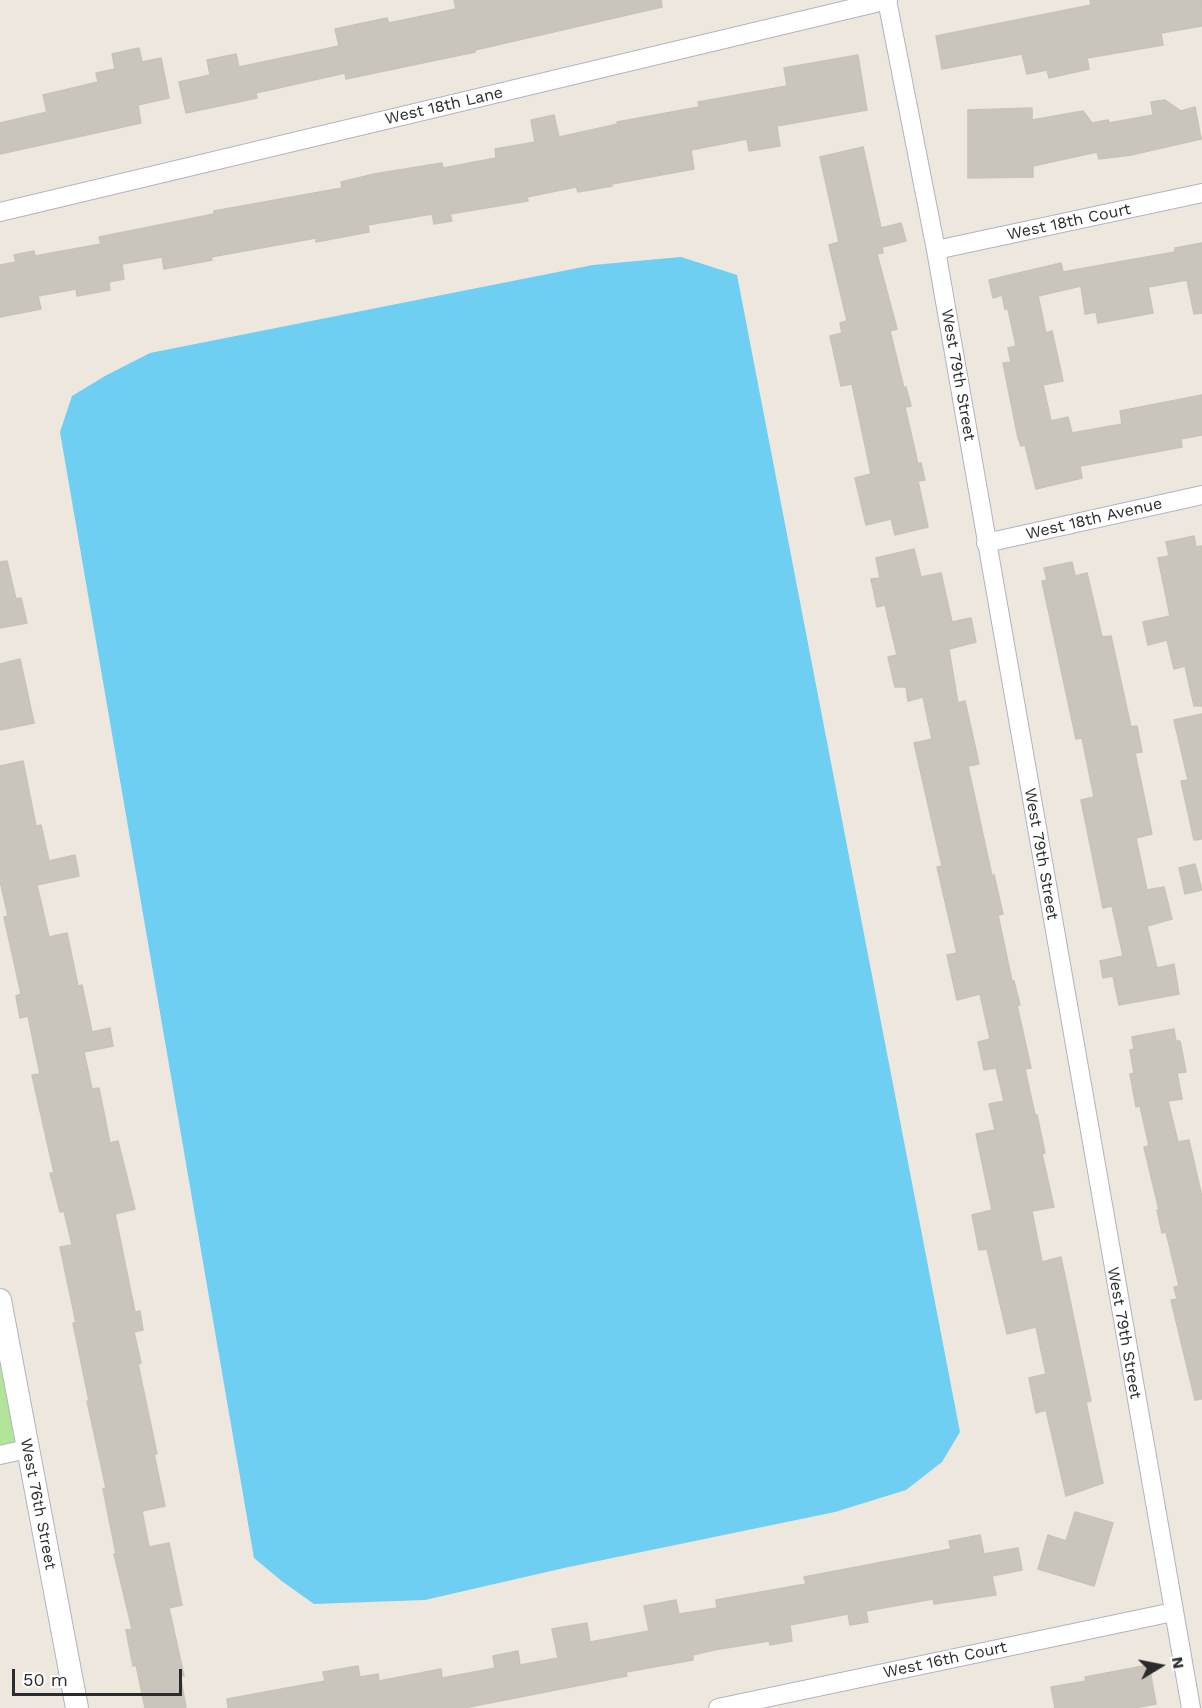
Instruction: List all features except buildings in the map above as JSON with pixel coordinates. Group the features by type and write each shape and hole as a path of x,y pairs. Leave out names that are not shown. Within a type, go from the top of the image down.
{"street":[{"name":"West 18th Lane","path":"0,212 887,0"},
{"name":"West 79th Street","path":"887,0 936,250 1191,1708"},
{"name":"West 18th Court","path":"936,250 1202,194"},
{"name":"West 18th Avenue","path":"986,543 1202,495"},
{"name":"West 76th Street","path":"0,1300 77,1708"},
{"path":"0,1455 27,1449"},
{"name":"West 16th Court","path":"717,1708 1173,1612"}],"green space":[{"path":"0,1343 20,1451 0,1455"}],"water":[{"path":"681,257 737,275 960,1432 942,1462 906,1490 835,1512 564,1568 425,1600 314,1604 254,1558 60,432 72,396 150,353 593,265"}]}
